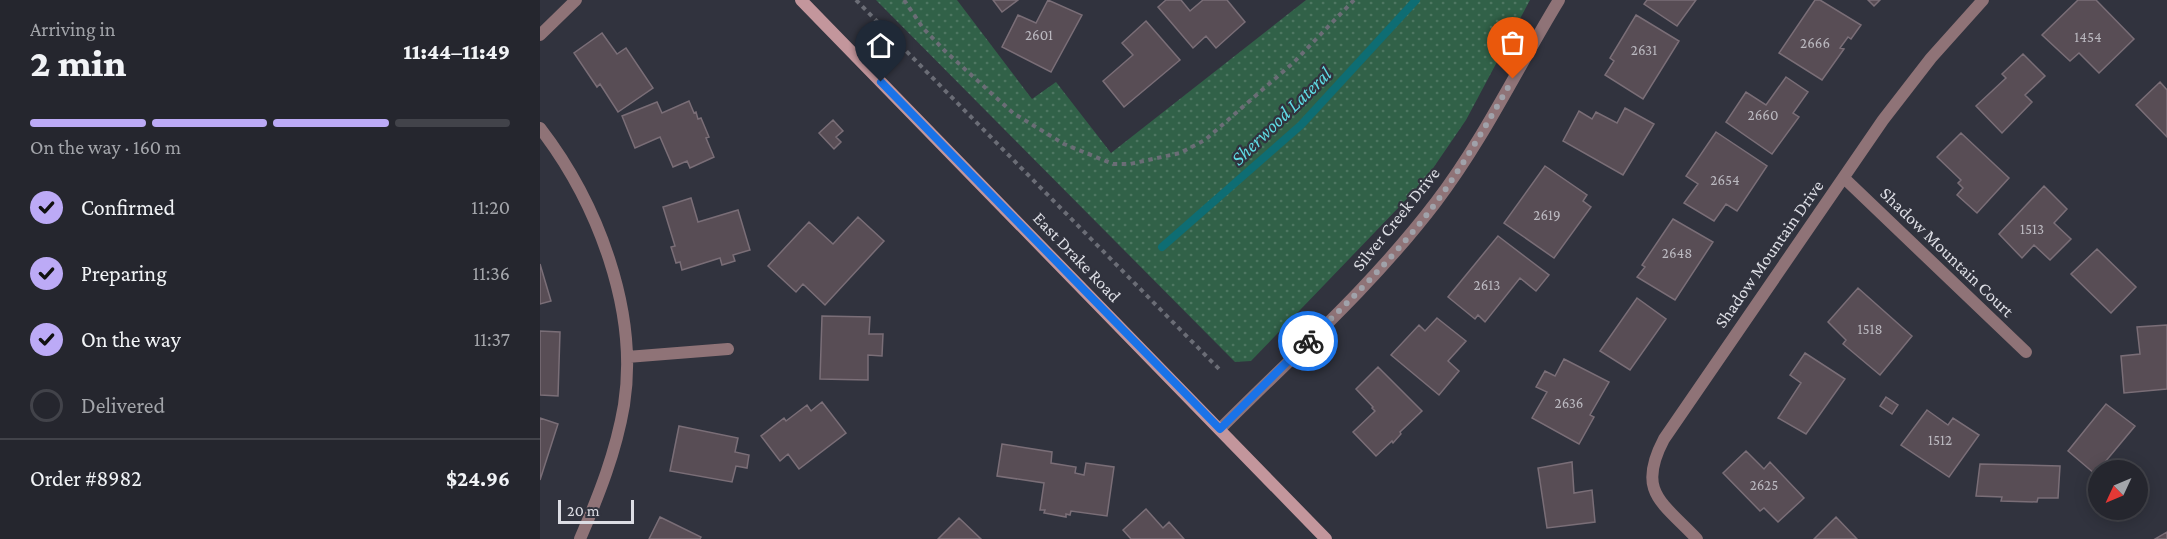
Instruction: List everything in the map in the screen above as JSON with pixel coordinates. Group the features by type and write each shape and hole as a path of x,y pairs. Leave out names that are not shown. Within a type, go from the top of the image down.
{"main road":[{"name":"East Drake Road","path":"801,0 1326,539"}],"street":[{"path":"540,35 576,0"},
{"name":"Silver Creek Drive","path":"1220,429 1361,289 1436,202 1469,155 1559,0"},
{"name":"Shadow Mountain Drive","path":"1697,539 1659,499 1653,489 1651,472 1655,456 1664,439 1883,120 1931,58 1983,0"},
{"path":"540,128 561,155 588,204 596,224 622,307 627,357 624,402 617,440 599,495 580,539"},
{"name":"Shadow Mountain Court","path":"1844,178 2026,352"},
{"path":"627,357 728,349"}],"path":[{"path":"856,0 1219,369"},
{"path":"904,0 909,10 945,51 1013,113 1064,144 1113,164 1130,164 1180,153 1205,141 1293,63 1354,0"}],"green space":[{"path":"876,0 957,0 1032,99 1056,82 1111,153 1306,0 1530,0 1466,120 1425,180 1251,361 1235,362"}],"building":[{"path":"993,0 1018,0 1002,12"},
{"path":"1048,0 1082,15 1051,72 1002,47 1018,15 1036,23"},
{"path":"1166,0 1181,0 1190,11 1203,0 1227,0 1245,22 1216,48 1206,36 1193,48 1158,7"},
{"path":"1647,0 1696,0 1677,26 1644,4"},
{"path":"1815,0 1820,0 1861,25 1851,39 1848,37 1840,48 1844,49 1822,80 1779,53"},
{"path":"1868,0 1880,0 1874,6"},
{"path":"2078,0 2096,0 2134,39 2099,73 2079,53 2070,61 2042,35"},
{"path":"1636,15 1679,41 1643,99 1605,75 1614,61 1610,58"},
{"path":"1146,21 1180,60 1124,107 1103,81 1133,55 1122,43"},
{"path":"602,33 617,54 626,48 653,88 618,112 600,84 597,87 574,53"},
{"path":"2023,54 2045,76 2025,95 2032,102 2002,133 1976,106 2006,78 2002,74"},
{"path":"1786,77 1808,92 1793,113 1799,117 1772,154 1726,122 1746,92 1766,105"},
{"path":"2160,82 2167,90 2167,137 2136,105"},
{"path":"689,101 698,119 701,118 714,157 690,168 687,161 673,167 660,137 635,148 622,116 657,102 662,113"},
{"path":"1625,108 1654,124 1623,175 1563,141 1579,111 1592,119 1596,112 1617,123"},
{"path":"833,120 843,131 836,137 841,142 834,149 819,133"},
{"path":"1716,132 1767,166 1737,211 1726,204 1714,221 1684,203 1698,184 1686,176"},
{"path":"1961,133 2009,178 1977,213 1957,195 1963,188 1958,183 1961,180 1937,157"},
{"path":"1545,166 1587,195 1583,201 1591,207 1554,258 1504,223"},
{"path":"2044,186 2067,209 2054,223 2071,239 2050,260 2034,245 2022,258 1999,234"},
{"path":"691,198 698,222 738,210 750,250 733,255 735,261 722,265 720,258 682,270 680,262 676,263 671,247 675,246 663,207"},
{"path":"858,217 884,241 825,305 803,284 796,292 768,266 809,222 833,244"},
{"path":"1673,219 1713,242 1675,300 1637,277 1645,267 1642,265"},
{"path":"1498,236 1549,275 1536,291 1520,278 1485,322 1478,315 1475,319 1448,297"},
{"path":"2097,249 2136,287 2111,313 2071,274"},
{"path":"540,264 551,301 540,304"},
{"path":"1858,288 1912,336 1880,375 1843,344 1846,340 1828,322"},
{"path":"1637,298 1666,319 1630,370 1600,351"},
{"path":"822,316 870,317 869,334 883,334 882,356 868,355 868,380 820,379"},
{"path":"1437,318 1466,341 1448,361 1459,371 1439,395 1391,355 1419,325 1425,331"},
{"path":"2167,325 2167,389 2124,393 2121,356 2140,354 2137,327"},
{"path":"540,331 560,332 558,396 540,395"},
{"path":"1805,353 1845,379 1806,434 1778,418 1801,383 1790,375"},
{"path":"1564,359 1609,382 1590,415 1594,417 1579,444 1532,418 1547,392 1536,387 1545,371 1555,376"},
{"path":"1378,367 1422,411 1400,432 1401,434 1393,443 1392,441 1376,456 1353,432 1375,411 1356,389"},
{"path":"1886,397 1898,405 1892,414 1880,406"},
{"path":"822,402 846,433 799,469 788,454 780,461 761,436 784,418 786,421 807,405 811,411"},
{"path":"2106,404 2135,426 2107,460 2088,460 2088,468 2068,451"},
{"path":"1927,410 1948,425 1953,418 1979,435 1949,477 1901,445"},
{"path":"540,418 558,424 540,480"},
{"path":"679,426 738,438 735,452 749,455 747,468 736,466 732,482 670,471"},
{"path":"1002,444 1052,452 1051,463 1076,467 1075,473 1084,475 1086,463 1114,467 1107,516 1071,511 1070,515 1066,514 1066,517 1044,513 1045,510 1040,510 1044,483 997,476"},
{"path":"1746,451 1764,469 1770,462 1804,498 1778,522 1764,508 1760,511 1723,473"},
{"path":"1572,462 1574,493 1592,490 1595,522 1547,528 1538,468"},
{"path":"1980,464 2060,466 2058,498 2038,498 2037,502 2001,501 2002,497 1976,496"},
{"path":"1146,509 1163,528 1169,522 1184,539 1131,539 1123,530"},
{"path":"660,517 701,537 700,539 649,539"},
{"path":"1836,517 1857,539 1814,539"},
{"path":"959,518 981,539 938,539"},
{"path":"2167,532 2167,539 2155,539"}],"waterway":[{"name":"Sherwood Lateral","path":"1162,247 1301,125 1416,0"}],"way so far":[{"path":"1308,341 1361,289 1436,202 1469,155 1513,79"}],"route":[{"path":"881,82 1220,429 1308,341"}]}
